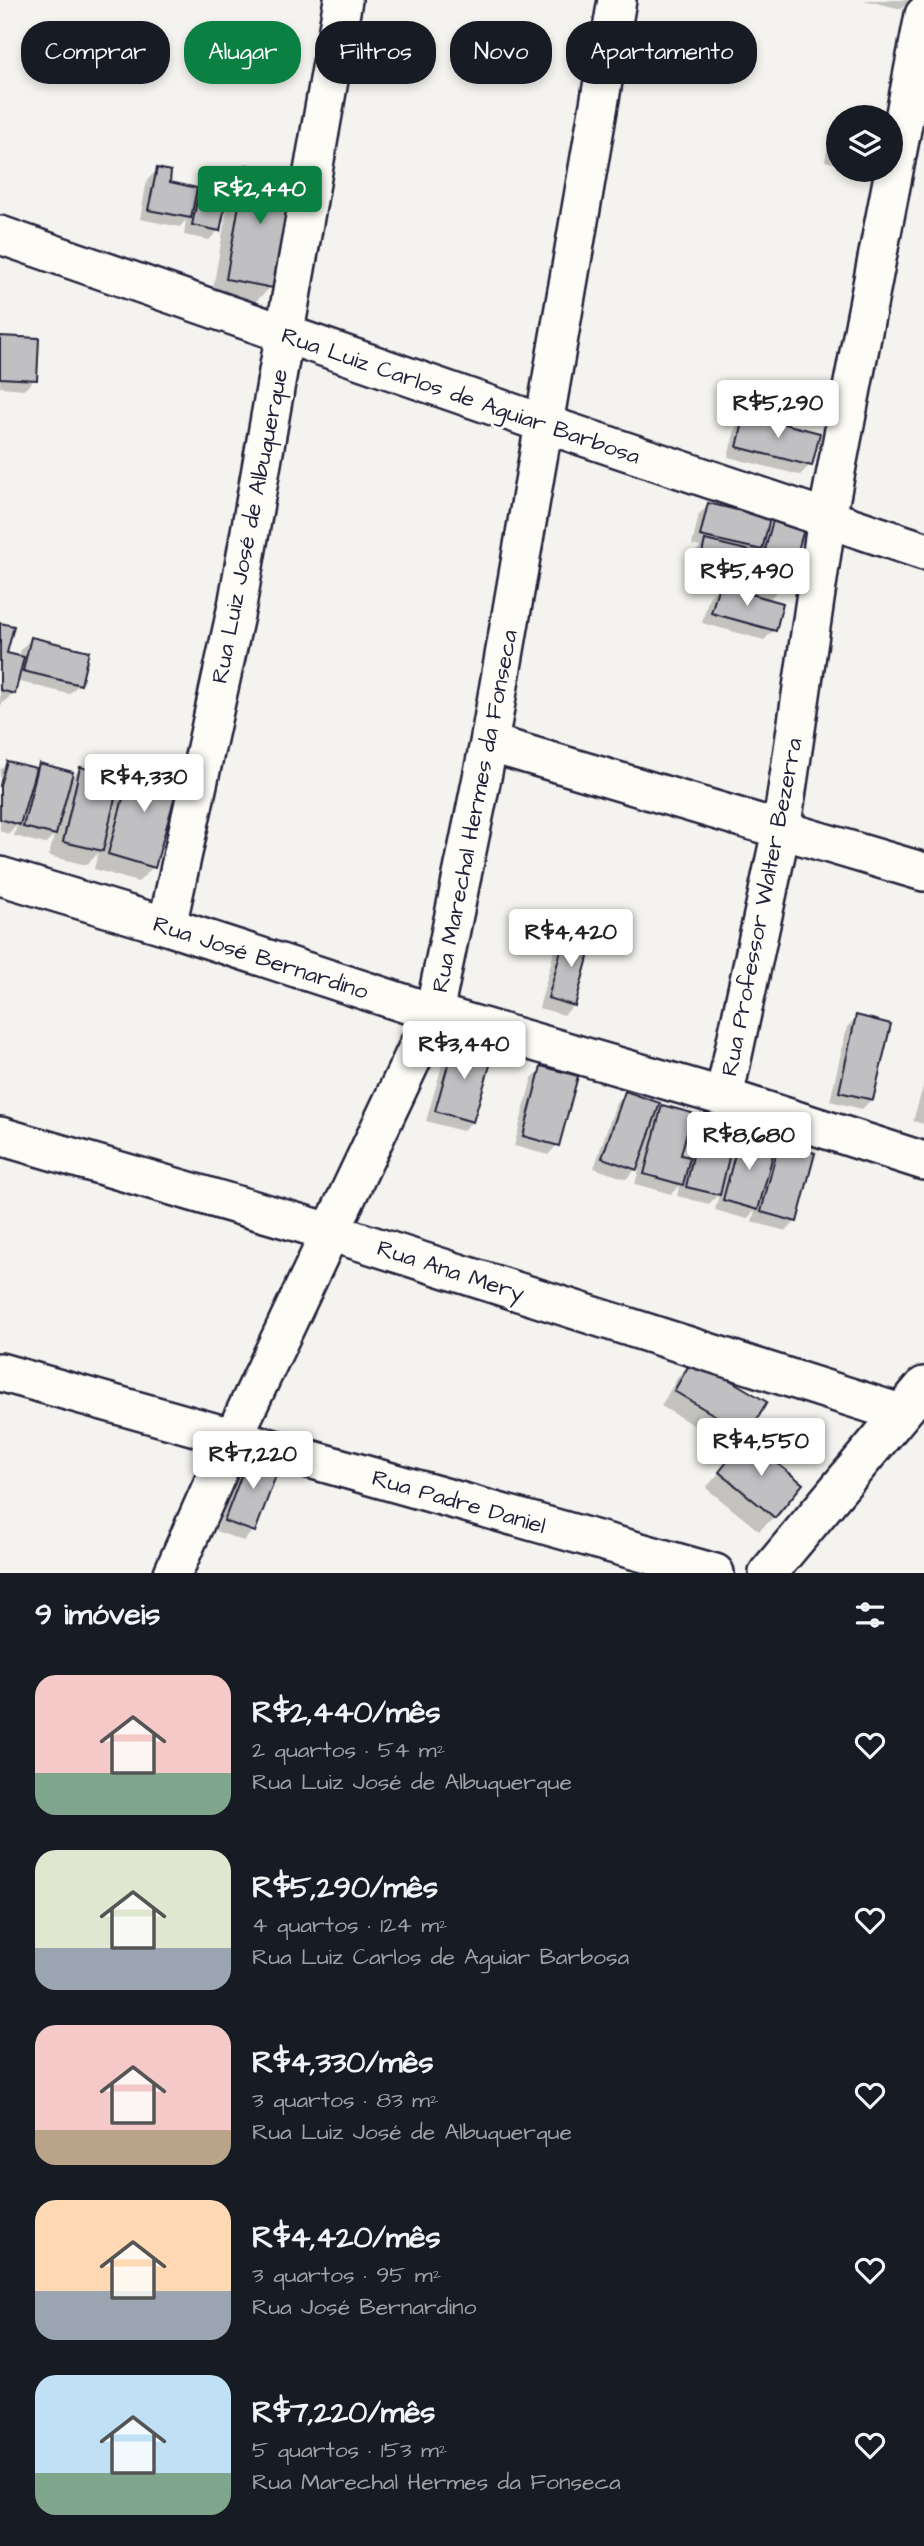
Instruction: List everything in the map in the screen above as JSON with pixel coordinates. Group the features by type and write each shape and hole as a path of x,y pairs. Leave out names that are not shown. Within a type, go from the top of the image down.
{"street":[{"name":"Rua Luiz José de Albuquerque","path":"167,926 237,606 343,0"},
{"name":"Rua Marechal Hermes da Fonseca","path":"173,1573 233,1438 434,1013 489,743 617,0"},
{"name":"Rua Professor Walter Bezerra","path":"724,1097 781,831 827,518 924,15"},
{"name":"Rua Luiz Carlos de Aguiar Barbosa","path":"0,235 284,335 924,551"},
{"path":"489,743 924,872"},
{"name":"Rua José Bernardino","path":"0,876 167,926 434,1013 724,1097 924,1161"},
{"name":"Rua Ana Mery","path":"0,1136 330,1232 900,1413"},
{"name":"Rua Padre Daniel","path":"0,1372 715,1573"},
{"path":"768,1573 924,1386"}],"building":[{"path":"246,165 293,173 273,288 226,279"},
{"path":"157,168 171,171 170,182 197,188 191,218 148,210"},
{"path":"201,182 229,188 220,231 192,225"},
{"path":"0,336 39,338 37,380 0,378"},
{"path":"745,414 820,433 812,466 737,447"},
{"path":"708,503 770,518 762,550 700,536"},
{"path":"773,520 804,529 796,558 765,550"},
{"path":"705,540 787,560 780,590 698,571"},
{"path":"719,585 783,603 776,631 711,613"},
{"path":"0,623 14,626 7,653 24,657 15,694 0,690"},
{"path":"31,637 89,651 81,685 23,671"},
{"path":"7,761 36,768 20,825 0,819 0,785"},
{"path":"133,761 181,775 155,868 108,854"},
{"path":"39,763 73,772 56,835 23,827"},
{"path":"80,767 120,776 103,851 63,842"},
{"path":"566,932 593,939 575,1006 548,998"},
{"path":"856,1015 891,1024 873,1100 839,1092"},
{"path":"455,1040 494,1052 473,1122 435,1111"},
{"path":"541,1066 578,1076 559,1146 523,1136"},
{"path":"625,1091 660,1103 637,1170 602,1158"},
{"path":"662,1105 692,1113 681,1155 690,1157 683,1185 644,1174"},
{"path":"701,1120 736,1128 720,1195 686,1187"},
{"path":"740,1135 776,1144 758,1210 723,1200"},
{"path":"779,1143 815,1153 797,1222 761,1212"},
{"path":"693,1358 767,1402 748,1435 674,1391"},
{"path":"746,1438 803,1484 775,1518 719,1472"},
{"path":"251,1450 281,1462 255,1532 224,1521"}]}
